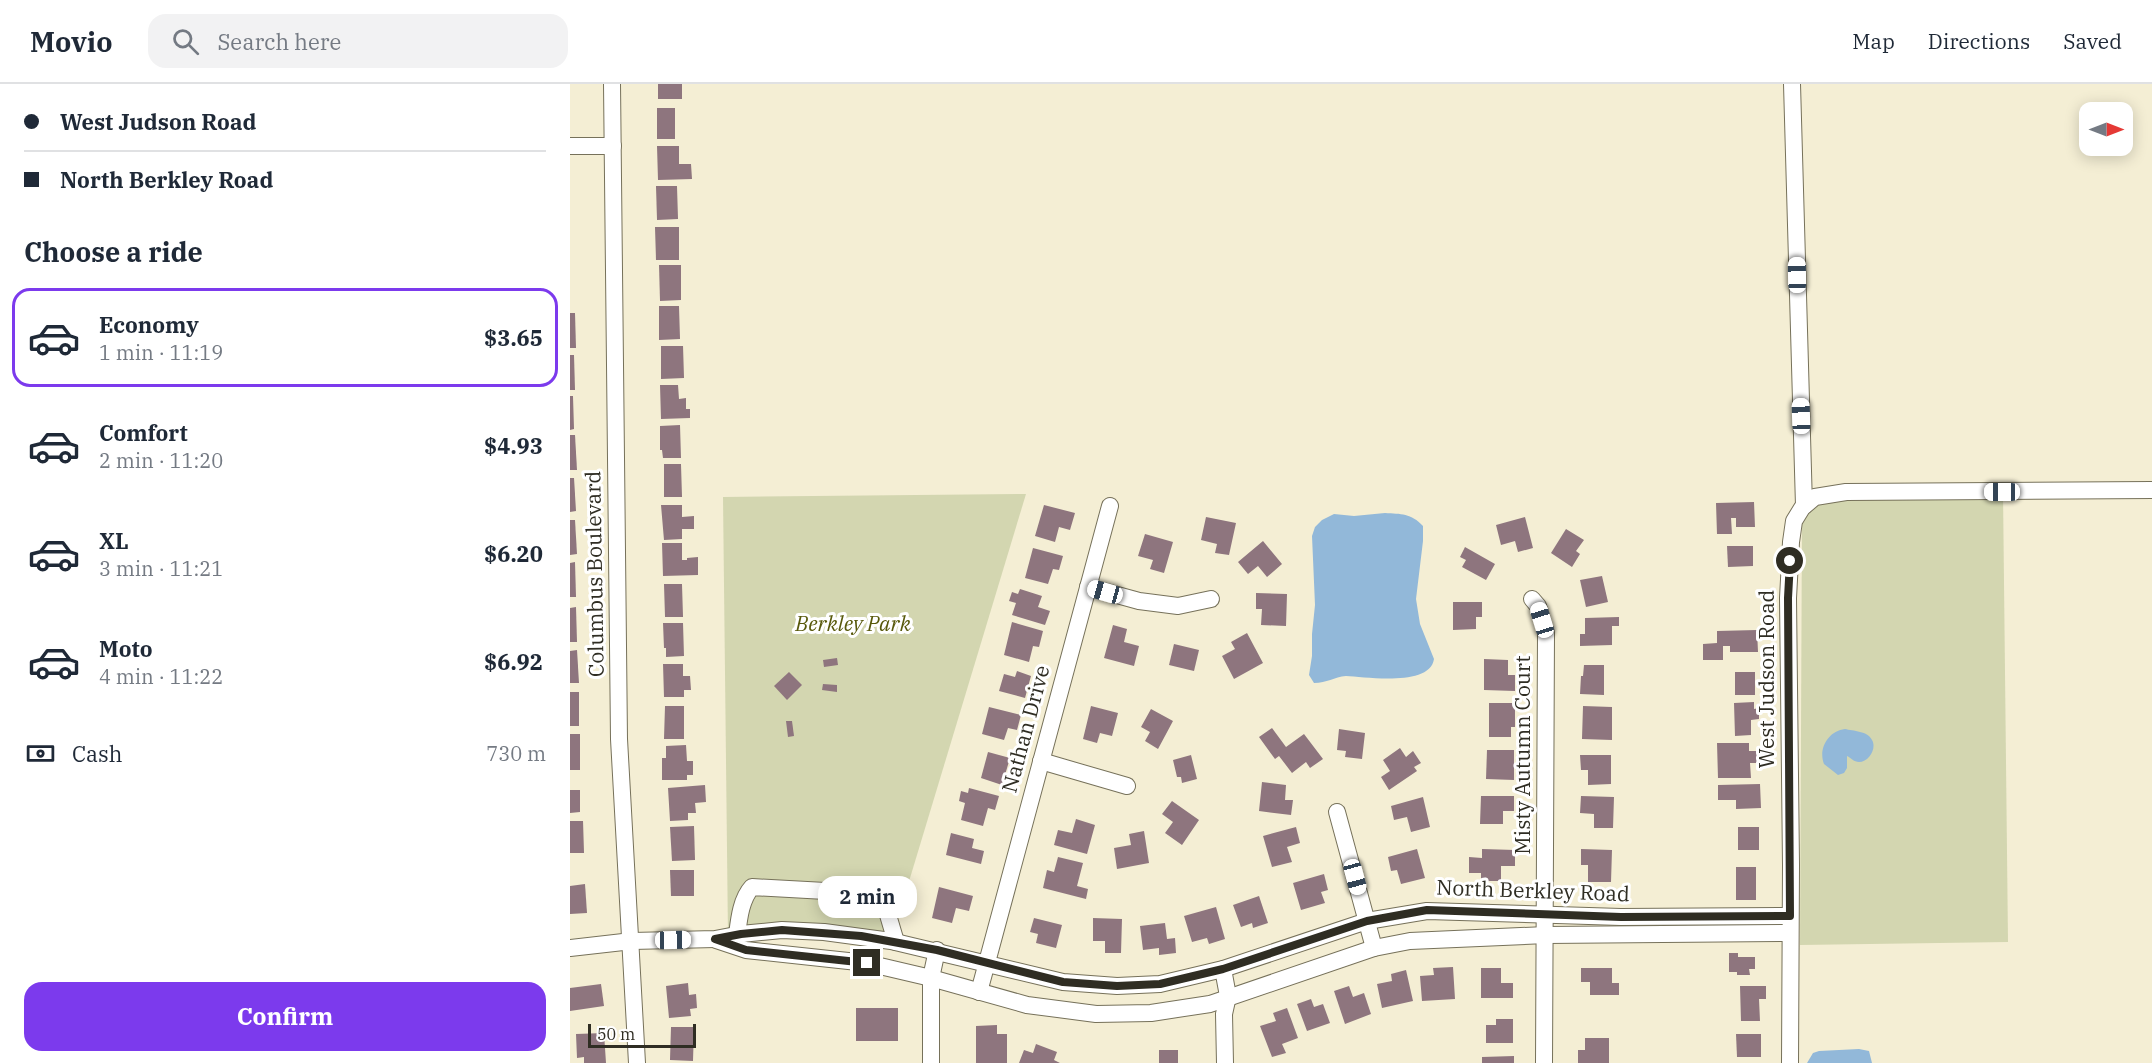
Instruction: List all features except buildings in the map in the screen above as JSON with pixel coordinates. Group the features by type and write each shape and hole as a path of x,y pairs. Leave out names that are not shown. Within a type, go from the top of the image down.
{"street":[{"name":"Columbus Boulevard","path":"612,84 619,738 637,1063"},
{"path":"1792,84 1804,506"},
{"path":"570,146 613,146"},
{"path":"1804,506 1815,496 1846,492 2152,490"},
{"name":"Nathan Drive","path":"979,992 1110,506"},
{"name":"West Judson Road","path":"1790,1063 1788,598 1794,521 1804,506"},
{"path":"1088,587 1139,601 1178,606 1211,599"},
{"name":"Misty Autumn Court","path":"1532,599 1538,606 1546,633 1544,1063"},
{"path":"1041,761 1127,786"},
{"path":"1337,812 1374,948"},
{"path":"737,935 739,917 752,887 880,894 896,942"},
{"name":"North Berkley Road","path":"570,948 632,941 715,939 782,930 824,932 937,950 1063,982 1117,986 1160,984 1223,969 1367,921 1427,910 1790,925"},
{"name":"North Berkley Road","path":"715,939 746,950 867,963 1027,1005 1096,1014 1151,1013 1210,1004 1374,948 1410,941 1790,925"},
{"path":"931,1063 931,978 937,950"},
{"path":"1223,969 1227,999 1224,1014 1225,1063"}],"green space":[{"path":"2003,492 2008,942 1800,945 1802,516 1818,501"},
{"name":"Berkley Park","path":"1026,494 891,941 728,937 723,497"}],"water":[{"path":"1385,513 1410,516 1423,526 1416,599 1420,624 1434,659 1430,668 1410,677 1346,676 1314,683 1309,675 1315,605 1312,536 1315,527 1322,520 1334,514 1354,516"},
{"path":"1845,729 1870,737 1873,750 1866,760 1859,762 1847,756 1847,768 1844,773 1838,775 1824,764 1822,752 1829,737"},
{"path":"1859,1049 1869,1051 1872,1063 1807,1063 1813,1053 1819,1051"}],"route":[{"path":"867,963 746,950 715,939 782,930 861,936 937,950 1063,982 1117,986 1160,984 1223,969 1367,921 1427,910 1621,917 1790,916 1788,598 1790,561"}]}
